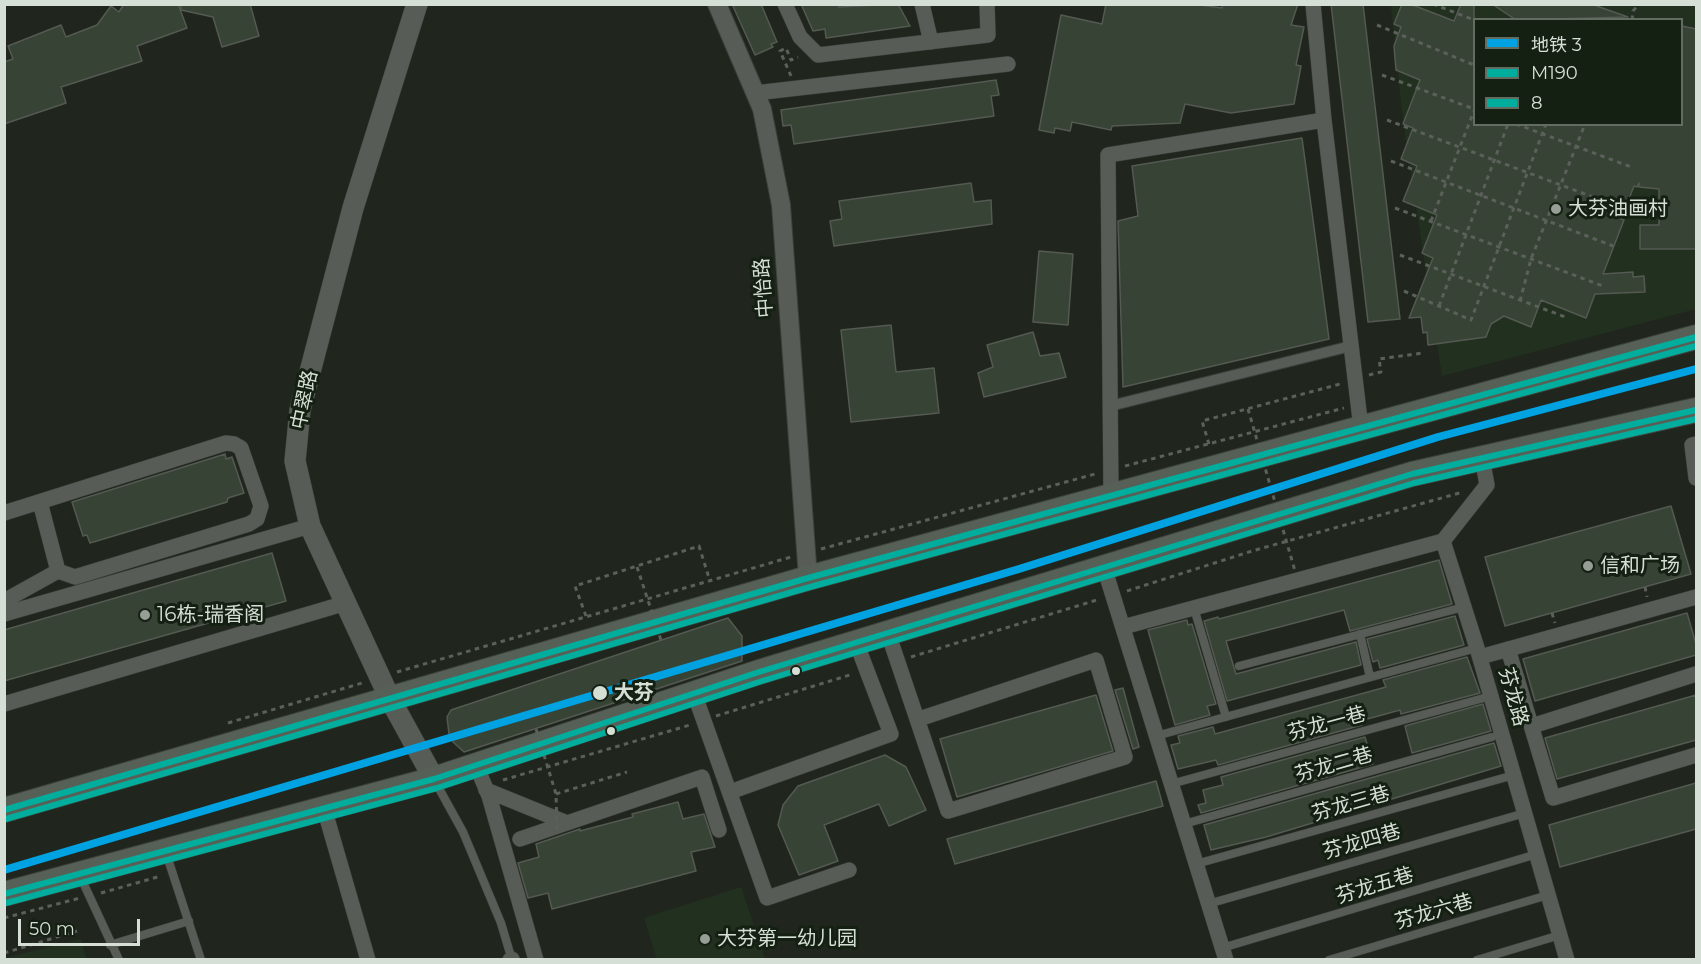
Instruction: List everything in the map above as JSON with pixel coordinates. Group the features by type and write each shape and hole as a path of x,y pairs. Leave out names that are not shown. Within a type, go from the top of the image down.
{"highway":[{"path":"4,810 808,578 1696,337"},
{"path":"4,894 434,779 482,780 694,693 856,642 1412,474 1696,410"}],"main road":[{"name":"中翠路","path":"417,4 353,207 300,411 295,461 310,526 390,699 434,779"}],"street":[{"name":"中怡路","path":"717,4 762,109 781,206 808,578"},
{"path":"785,4 800,37 818,55 987,35 987,4"},
{"path":"922,4 931,42"},
{"path":"1313,4 1324,120 1361,428"},
{"path":"755,93 1008,64"},
{"path":"1111,495 1108,155 1324,120"},
{"path":"1110,406 1351,346"},
{"path":"4,513 226,443 241,448 261,506 257,519 249,524 75,577 58,571 4,601"},
{"path":"1696,444 1692,445 1696,478"},
{"path":"1123,627 1443,541 1487,485 1482,458"},
{"path":"40,502 58,571"},
{"path":"4,614 310,526"},
{"name":"芬龙路","path":"1443,541 1479,653 1567,960"},
{"path":"1104,567 1224,954"},
{"path":"1479,653 1508,649 1696,597"},
{"path":"4,704 346,603"},
{"path":"888,633 919,719 948,811 1125,757 1096,660 919,719"},
{"path":"730,792 891,734 856,642"},
{"path":"1508,649 1553,798 1696,755"},
{"path":"1532,726 1696,674"},
{"path":"694,693 767,897 849,870"},
{"path":"520,839 562,828 702,777 719,830"},
{"path":"482,780 562,828"},
{"path":"482,780 536,960"},
{"path":"324,808 368,960"}],"lane":[{"path":"1239,666 1464,607"},
{"path":"1194,608 1226,717"},
{"path":"1360,634 1370,677"},
{"path":"1156,736 1370,677 1479,653"},
{"name":"芬龙一巷","path":"1171,784 1491,696"},
{"name":"芬龙二巷","path":"1184,824 1492,737"},
{"name":"芬龙三巷","path":"1196,864 1514,775"},
{"path":"434,779 463,832 501,923 512,959"},
{"name":"芬龙四巷","path":"1209,904 1525,813"},
{"path":"165,851 201,960"},
{"name":"芬龙五巷","path":"1224,954 1537,855"},
{"path":"79,874 110,945 119,960"},
{"name":"芬龙六巷","path":"1329,960 1548,895"},
{"path":"110,945 189,921"},
{"path":"1477,960 1560,935"}],"path":[{"path":"1433,4 1473,20"},
{"path":"1632,18 1633,11 1639,4"},
{"path":"1377,25 1473,65"},
{"path":"794,88 780,51 786,48 791,60 814,50"},
{"path":"1382,75 1473,110"},
{"path":"1431,221 1473,113"},
{"path":"1387,120 1625,209"},
{"path":"1439,306 1507,126"},
{"path":"1521,126 1634,168"},
{"path":"1404,291 1471,320 1545,126"},
{"path":"1520,301 1531,259 1584,126"},
{"path":"1390,161 1613,246"},
{"path":"1395,208 1604,286"},
{"path":"1400,255 1568,318"},
{"path":"1381,372 1379,358 1423,353"},
{"path":"1209,444 1202,421 1355,379"},
{"path":"1248,409 1295,571"},
{"path":"898,661 1252,551 1487,485"},
{"path":"586,617 575,586 699,546 710,581"},
{"path":"637,567 661,640"},
{"path":"482,780 704,720 867,670"},
{"path":"536,729 556,794 562,828"},
{"path":"556,794 627,772"},
{"path":"4,952 77,931"}],"shaded area":[{"name":"大芬油画村","path":"1391,5 1696,5 1696,309 1442,376 1403,120"},
{"name":"大芬第一幼儿园","path":"741,887 765,959 657,959 644,918"},
{"path":"81,939 86,959 5,959 5,958"}],"building":[{"path":"124,4 178,4 187,28 137,46 142,61 61,87 66,103 4,124 4,62 13,59 8,46 61,25 66,37 97,25 111,6 119,12"},
{"path":"181,4 250,4 259,36 222,47 213,17 181,10"},
{"path":"732,4 761,4 777,42 771,44 773,47 755,55"},
{"path":"801,4 837,4 839,7 898,4 910,26 826,38 825,29 813,31"},
{"path":"1106,4 1193,4 1222,8 1222,4 1298,4 1291,25 1304,27 1296,65 1301,66 1294,104 1231,113 1185,104 1180,123 1112,126 1111,130 1072,122 1070,131 1055,128 1054,133 1039,130 1061,15 1102,24"},
{"path":"1331,4 1363,4 1400,319 1368,322"},
{"name":"大芬油画村","path":"1402,4 1410,4 1454,21 1461,4 1474,4 1473,126 1683,126 1683,26 1696,29 1696,249 1640,249 1640,225 1659,225 1659,189 1639,187 1639,183 1637,187 1634,186 1621,219 1624,220 1603,274 1633,272 1633,277 1644,276 1645,292 1595,294 1586,318 1541,300 1531,327 1504,316 1491,324 1486,337 1428,345 1427,332 1423,333 1421,317 1409,318 1433,258 1422,253 1437,215 1403,201 1417,166 1401,159 1413,128 1403,124 1420,80 1396,70 1394,46 1401,27 1394,24"},
{"path":"1492,4 1591,4 1628,17 1591,18 1513,18"},
{"path":"996,80 999,95 991,96 994,116 794,144 791,125 783,126 781,110"},
{"path":"1302,138 1329,339 1123,387 1118,221 1138,216 1132,166"},
{"path":"971,183 974,202 991,200 992,224 834,246 830,221 842,219 839,201"},
{"path":"1039,251 1073,254 1068,325 1033,322"},
{"path":"891,325 896,372 934,368 939,413 851,422 841,330"},
{"path":"1033,332 1040,356 1059,353 1066,377 984,397 978,373 993,367 987,345"},
{"path":"225,454 226,459 232,457 244,493 228,498 227,502 90,543 87,535 83,536 72,502"},
{"name":"信和广场","path":"1671,506 1691,574 1505,626 1485,557"},
{"name":"16栋-瑞香阁","path":"272,553 286,601 4,681 4,630"},
{"path":"1439,560 1452,604 1350,631 1344,610 1226,641 1236,674 1356,642 1361,665 1227,701 1204,621 1218,617 1219,619"},
{"path":"1687,613 1696,644 1696,655 1535,701 1523,659"},
{"path":"1455,616 1464,645 1380,668 1378,660 1373,662 1367,639"},
{"name":"大芬","path":"728,618 742,636 742,661 464,752 453,742 449,734 447,717 451,710"},
{"path":"1187,620 1188,625 1192,624 1216,704 1207,706 1210,715 1175,725 1148,630"},
{"path":"1467,657 1480,693 1401,714 1400,710 1360,721 1362,725 1218,765 1216,760 1178,769 1171,745 1180,743 1178,736 1213,727 1215,734 1386,687 1383,680"},
{"path":"1123,688 1139,747 1133,749 1115,690"},
{"path":"1096,695 1113,751 957,797 940,739"},
{"path":"1696,695 1696,740 1557,779 1545,738"},
{"path":"1483,704 1491,731 1412,753 1405,726"},
{"path":"1365,737 1373,764 1201,813 1198,805 1206,803 1203,790 1223,785 1221,777"},
{"path":"1494,743 1501,766 1266,837 1211,850 1204,825"},
{"path":"885,755 906,767 926,810 889,826 879,804 824,825 838,861 799,875 778,825 783,805 798,786"},
{"path":"1156,781 1163,806 955,864 947,839"},
{"path":"1696,783 1696,829 1560,867 1549,825"},
{"path":"678,802 683,819 704,814 715,847 691,852 696,871 552,909 548,893 528,898 518,863 539,857 536,844 580,829 580,831 633,817 632,814"}],"metro line":[{"name":"3","path":"4,870 1019,569 1438,437 1696,369"}],"transit line":[{"name":"M190","path":"4,810 808,578 1696,337"},
{"name":"8","path":"6,819 810,587 1696,346"},
{"name":"M190","path":"4,894 434,779 759,672 1412,474 1696,410"},
{"name":"8","path":"6,903 437,788 762,681 1414,483 1696,419"}],"place":[{"name":"大芬油画村","path":"1556,209"},
{"name":"信和广场","path":"1588,566"},
{"name":"16栋-瑞香阁","path":"145,615"},
{"name":"大芬","path":"600,693"},
{"name":"大芬第一幼儿园","path":"705,939"}]}
